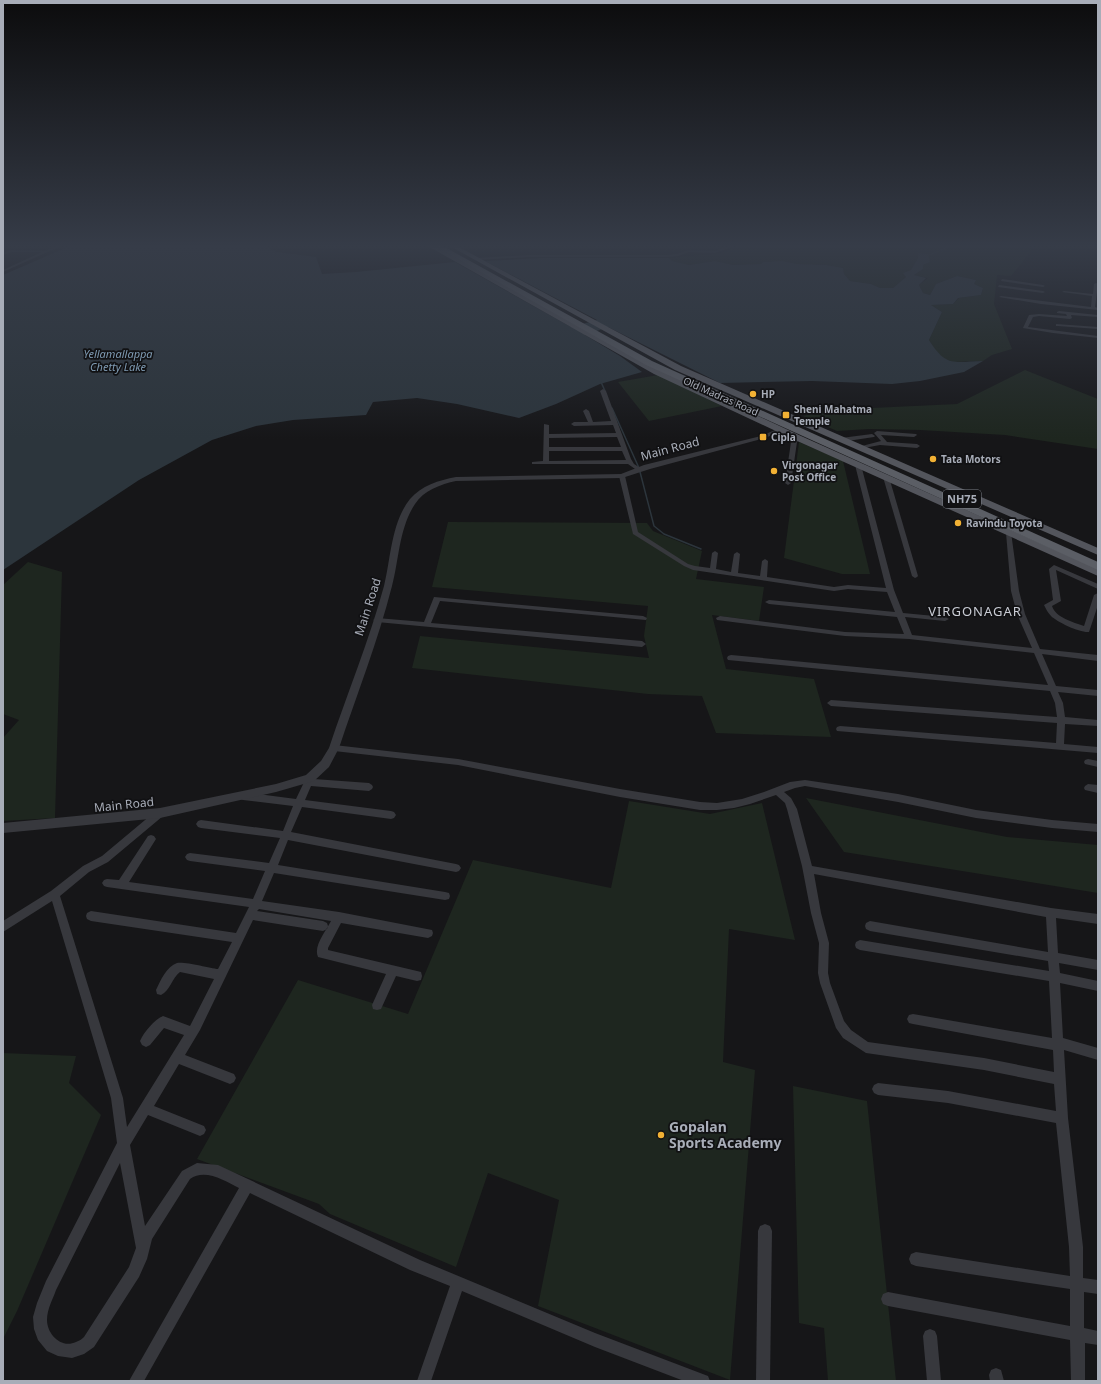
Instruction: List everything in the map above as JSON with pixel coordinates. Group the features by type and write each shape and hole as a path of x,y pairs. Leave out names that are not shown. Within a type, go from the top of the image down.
{"highway":[{"name":"Old Madras Road","path":"556,310 581,322"},
{"name":"Old Madras Road","path":"558,310 649,363 688,382 1015,529"},
{"name":"Old Madras Road","path":"597,332 691,378 908,472"},
{"name":"NH75","path":"908,472 1015,529 1098,566"},
{"name":"NH75","path":"1015,529 1098,560"}],"main road":[{"path":"560,310 581,322"},
{"path":"597,332 657,372 780,430 886,477 1015,529 1067,559 1098,573"},
{"path":"597,332 860,448 908,472 1098,552"}],"street":[{"path":"1039,315 1040,310"},
{"path":"1059,312 1098,316"},
{"path":"1068,313 1071,318 1039,315 1030,317 1025,328 1098,337"},
{"path":"1090,315 1094,322"},
{"path":"1058,325 1098,328"},
{"path":"603,391 630,462 640,470"},
{"path":"586,411 591,424"},
{"path":"574,424 615,423"},
{"path":"546,425 546,463"},
{"name":"Main Road","path":"3,828 160,813 243,796 309,780 325,764 334,748 388,585 398,540 408,510 413,501 431,487 441,482 456,479 622,476 763,437 780,430"},
{"path":"885,443 877,433 914,435"},
{"path":"546,436 619,435"},
{"path":"841,440 872,436"},
{"path":"788,483 794,442 798,438"},
{"path":"860,448 877,443 917,446"},
{"path":"546,449 624,449"},
{"path":"534,463 630,462"},
{"path":"858,464 890,590 909,637"},
{"path":"622,476 635,533 693,568 834,589 848,587 890,590"},
{"path":"886,477 915,576"},
{"path":"1015,529 1018,605 1059,703 1061,720 1060,747"},
{"path":"713,570 715,553"},
{"path":"734,574 737,554"},
{"path":"1059,567 1067,559"},
{"path":"763,578 765,561"},
{"path":"1097,584 1059,567 1054,567 1052,569 1057,601 1048,606 1049,612 1062,620 1086,630 1098,595"},
{"path":"427,624 436,599 643,618"},
{"path":"769,602 901,616 945,619"},
{"path":"720,618 845,634 909,637 1098,658"},
{"path":"377,620 642,644"},
{"path":"731,658 1098,693"},
{"path":"831,703 1098,723"},
{"path":"840,730 1098,750"},
{"path":"334,748 458,762 614,792 700,806 711,807 732,805 791,785 805,783 898,798 976,814 1052,824 1098,828"},
{"path":"1088,762 1098,764"},
{"path":"368,787 309,780 272,868 240,938 192,1032 123,1145 52,1286 42,1310 40,1323 49,1344 59,1350 72,1351 89,1342 134,1272 140,1259 146,1236 154,1223 186,1175 193,1169 202,1168 218,1171 415,1265 595,1340 703,1381"},
{"path":"1088,788 1098,789"},
{"path":"777,791 788,801 792,809 807,865 816,913 824,943 823,973 825,982 840,1024 847,1034 866,1047 984,1064 1060,1079"},
{"path":"243,796 391,815"},
{"path":"3,927 55,894 86,869 105,859 160,813"},
{"path":"201,824 285,835 456,868"},
{"path":"121,885 151,839"},
{"path":"190,857 272,868 445,896"},
{"path":"807,865 808,869 1051,913 1098,920"},
{"path":"107,883 256,904 428,933"},
{"path":"55,894 117,1098 123,1145 143,1246"},
{"path":"1051,913 1062,1118 1073,1208 1078,1284 1078,1381"},
{"path":"251,915 323,926"},
{"path":"91,916 240,938"},
{"path":"339,917 323,947 322,954 417,976"},
{"path":"870,926 1054,956 1098,965"},
{"path":"860,945 1055,977 1098,986"},
{"path":"161,990 173,971 179,968 221,975"},
{"path":"377,1005 393,971"},
{"path":"914,1019 1057,1043 1098,1054"},
{"path":"146,1041 163,1022 192,1032"},
{"path":"176,1057 230,1078"},
{"path":"878,1089 948,1097 1062,1118"},
{"path":"145,1108 200,1130"},
{"path":"136,1381 248,1185"},
{"path":"763,1381 765,1231"},
{"path":"916,1259 1098,1287"},
{"path":"424,1381 458,1283"},
{"path":"888,1299 1098,1338"},
{"path":"930,1336 934,1381"}],"shaded area":[{"path":"938,310 996,310 1012,349 992,355 983,361 953,362 944,359 936,351 929,340 942,312"},
{"path":"1025,370 1098,399 1098,449 1005,435 920,430 869,429 837,431 803,416 829,410 957,404"},
{"path":"658,375 722,406 649,421 618,382"},
{"path":"799,442 843,461 870,574 842,574 784,558"},
{"path":"448,522 647,523 653,531 702,551 696,579 764,587 759,621 712,615 726,669 814,679 831,737 716,733 702,696 648,694 412,668 420,636 649,658 644,636 648,606 432,587"},
{"path":"28,562 62,572 55,818 3,821 3,738 19,720 3,714 3,585"},
{"path":"806,798 1007,837 1098,845 1098,893 844,852"},
{"path":"629,801 710,814 762,803 795,940 729,929 723,1062 755,1070 730,1380 538,1306 559,1200 488,1173 456,1267 330,1214 319,1204 197,1159 298,980 408,1014 473,860 611,888"},
{"path":"3,1053 76,1056 69,1083 101,1115 17,1311 3,1339"},
{"path":"793,1086 867,1101 896,1381 828,1381 824,1328 799,1323"}],"water":[{"name":"Yellamallappa Chetty Lake","path":"3,310 540,310 571,327 597,320 577,310 938,310 942,312 929,340 940,355 946,359 957,362 983,361 964,372 920,381 892,384 812,381 720,383 608,327 585,335 620,356 642,372 600,384 556,404 519,418 457,404 417,398 373,402 366,415 293,420 256,426 212,440 139,480 3,570"}],"waterway":[{"path":"601,382 605,391"},
{"path":"612,408 639,468 654,526 664,534 701,549"}],"place":[{"name":"HP","path":"753,394"},
{"name":"Sheni Mahatma Temple","path":"786,415"},
{"name":"Cipla","path":"763,437"},
{"name":"Tata Motors","path":"933,459"},
{"name":"Virgonagar Post Office","path":"774,471"},
{"name":"Ravindu Toyota","path":"958,523"},
{"name":"Gopalan Sports Academy","path":"661,1135"}],"district":[{"name":"VIRGONAGAR","path":"975,611"}]}
